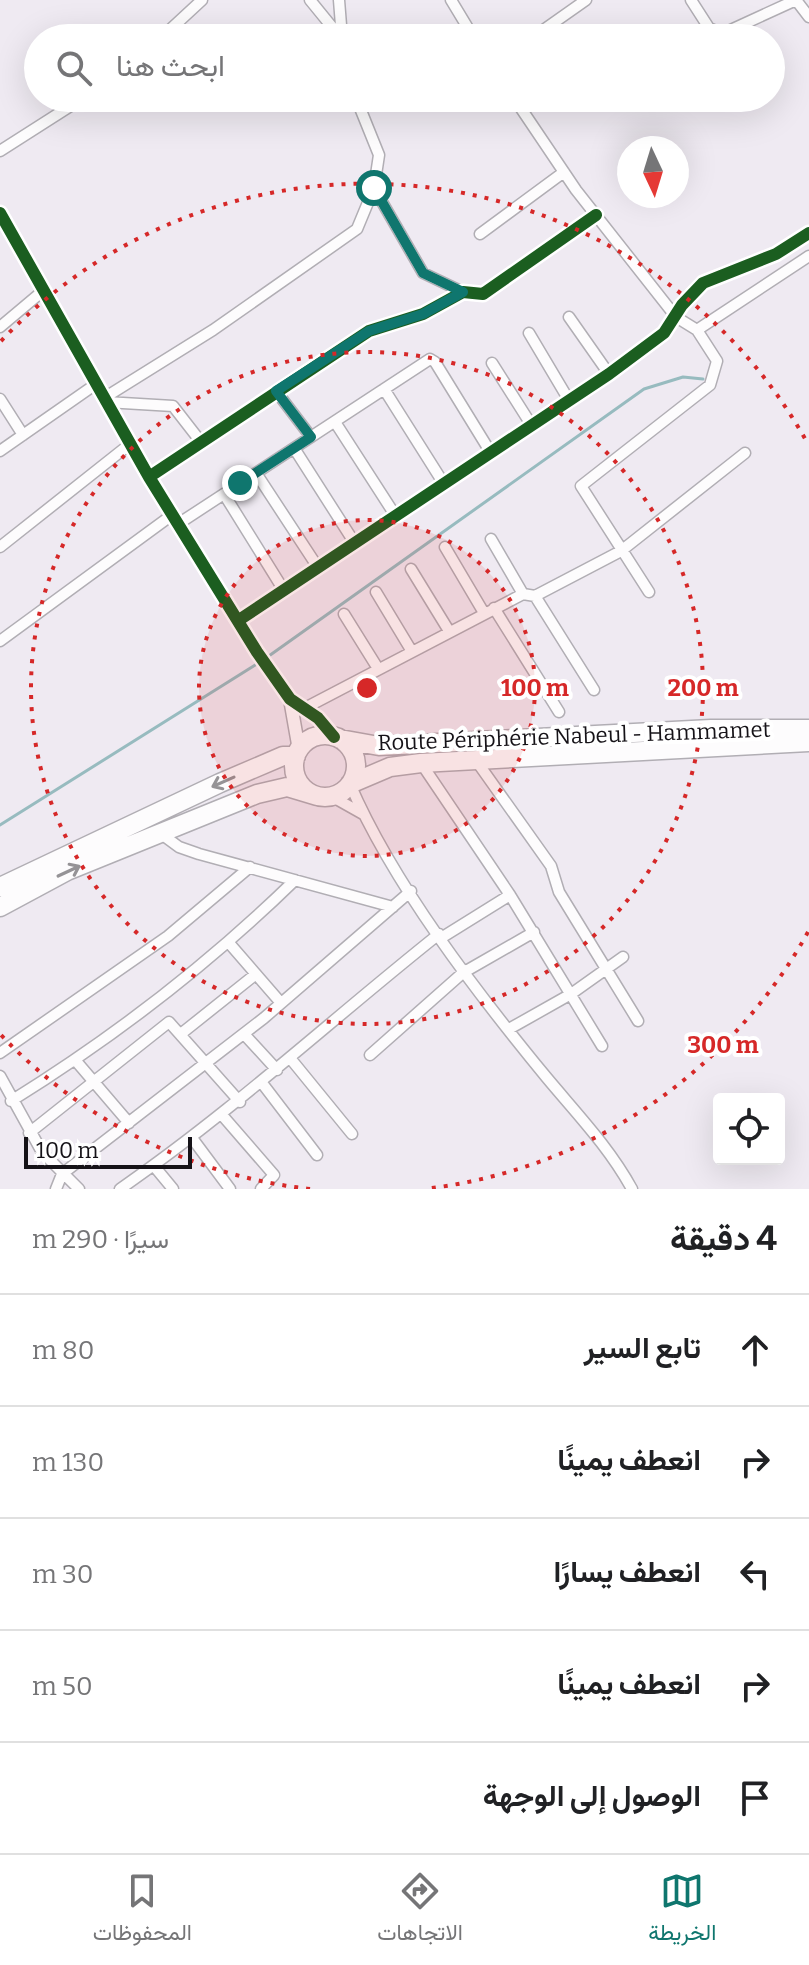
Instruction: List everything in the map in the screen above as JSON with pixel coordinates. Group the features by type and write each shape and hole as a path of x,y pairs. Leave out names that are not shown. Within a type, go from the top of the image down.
{"highway":[{"name":"Route Périphérie Nabeul - Hammamet","path":"337,738 379,746 711,729 809,729"},
{"path":"0,887 220,783 297,753 314,737 337,738 348,745 356,764 350,784 324,796 287,787 274,789 67,871 0,907"},
{"name":"Route Périphérie Nabeul - Hammamet","path":"350,784 390,767 421,763 809,742"},
{"path":"297,753 294,766 300,785 324,796"}],"street":[{"path":"176,24 202,0"},
{"path":"310,0 330,24"},
{"path":"339,0 340,24"},
{"path":"451,0 466,24"},
{"path":"552,24 586,0"},
{"path":"691,0 706,24"},
{"path":"744,24 796,0 809,17"},
{"path":"0,151 61,112"},
{"path":"105,400 213,330 347,239 357,229 374,188 379,155 377,143 363,112"},
{"path":"523,112 596,215 676,317 697,330 717,361 710,385 581,486 649,592"},
{"path":"480,234 564,172"},
{"path":"374,188 423,273 463,292 483,294 596,215"},
{"path":"0,213 149,477 257,652 290,699 318,718 337,738"},
{"path":"239,620 609,374 664,333 682,305 703,283 776,254 809,233"},
{"path":"697,330 809,256"},
{"path":"0,327 44,290"},
{"path":"149,477 369,331 423,314 463,292"},
{"path":"569,317 609,374"},
{"path":"529,333 570,402"},
{"path":"0,641 175,520 224,494 433,359 491,453"},
{"path":"492,363 532,426"},
{"path":"0,451 96,384"},
{"path":"384,389 444,484"},
{"path":"276,391 311,437"},
{"path":"0,399 23,435"},
{"path":"105,400 173,406 201,442"},
{"path":"335,422 395,515"},
{"path":"0,547 130,444"},
{"path":"294,448 354,542"},
{"path":"303,709 377,667 523,594 535,596 621,551 745,453"},
{"path":"256,473 317,566"},
{"path":"224,494 283,589"},
{"path":"491,539 523,594"},
{"path":"445,547 559,712"},
{"path":"411,569 449,631"},
{"path":"376,592 411,650"},
{"path":"535,596 594,690"},
{"path":"344,614 377,667"},
{"path":"290,699 297,753"},
{"path":"475,759 551,866 559,892 638,1021"},
{"path":"421,763 534,932 602,1046"},
{"path":"350,784 363,814 440,936 548,1080 582,1116 632,1189"},
{"path":"324,796 363,814"},
{"path":"160,833 179,847 393,907"},
{"path":"0,1053 168,936 250,867"},
{"path":"11,1101 76,1061 229,943 295,880"},
{"path":"56,1189 62,1174 244,1034 411,891"},
{"path":"120,1189 240,1102 440,936 510,895"},
{"path":"370,1055 466,971 534,932"},
{"path":"229,943 281,1003"},
{"path":"509,1029 571,994 623,957"},
{"path":"182,1033 256,974"},
{"path":"29,1133 169,1022 182,1033 240,1102"},
{"path":"244,1034 277,1070"},
{"path":"290,1058 352,1134"},
{"path":"76,1061 129,1123"},
{"path":"0,1076 29,1133 62,1174 79,1189"},
{"path":"262,1083 317,1155"},
{"path":"222,1115 274,1175 261,1189"},
{"path":"192,1138 230,1189"},
{"path":"154,1166 173,1189"}],"waterway":[{"path":"266,658 644,389 683,377 703,379"},
{"path":"0,825 260,662"}],"cycle path":[{"path":"0,213 149,477 257,652 290,699 318,718 334,737"},
{"path":"149,477 369,331 423,314 463,292 483,294 596,215"},
{"path":"239,620 609,374 664,333 682,305 703,283 776,254 809,233"}],"route":[{"path":"240,483 311,437 276,391 369,331 423,314 463,292 423,273 374,188"}]}
